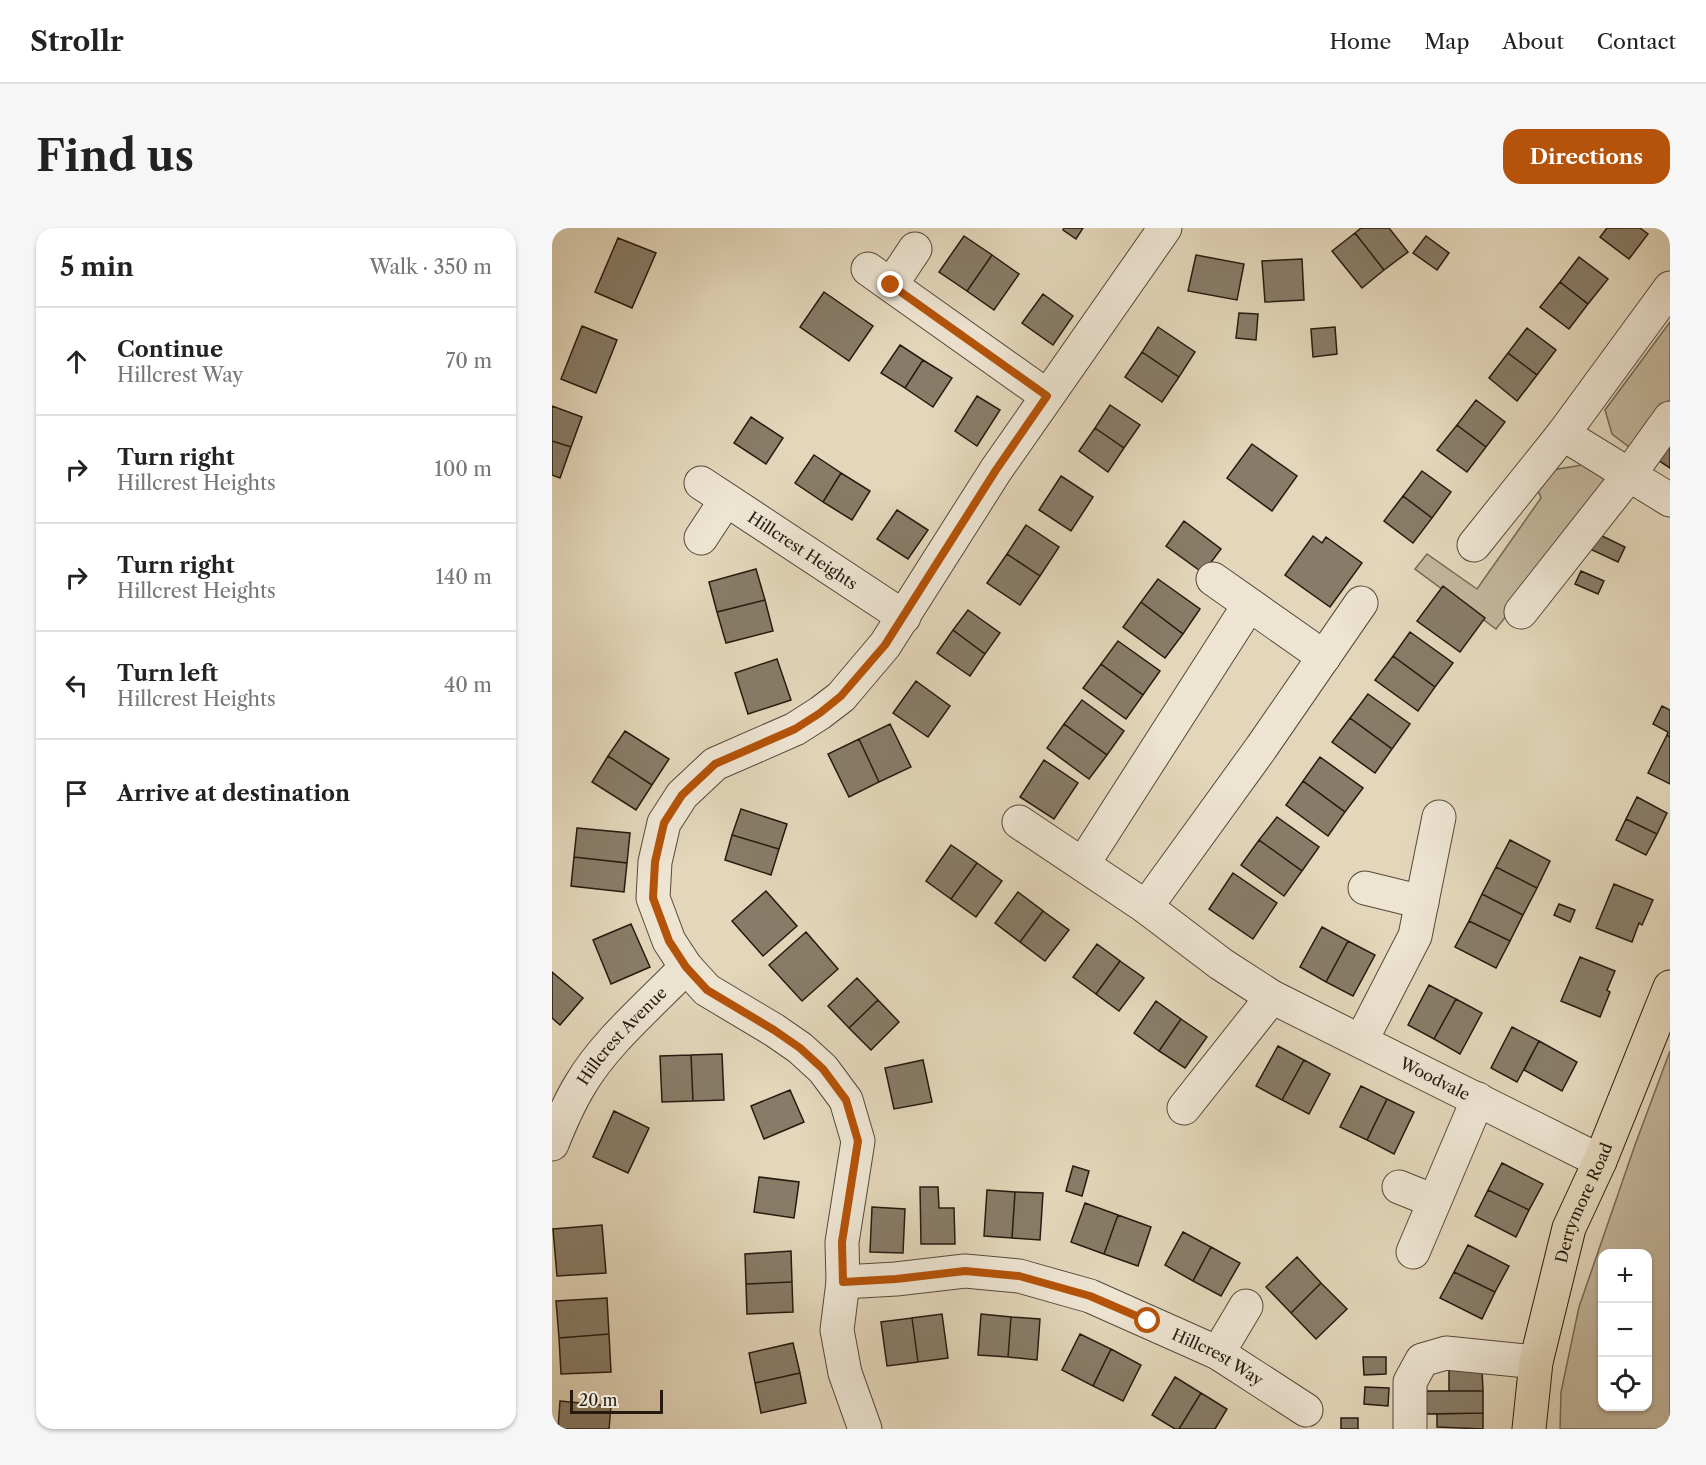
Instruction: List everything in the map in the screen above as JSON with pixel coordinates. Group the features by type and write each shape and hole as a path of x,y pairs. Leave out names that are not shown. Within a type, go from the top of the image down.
{"main road":[{"name":"Derrymore Road","path":"1529,1429 1536,1362 1569,1228 1600,1161 1670,987"}],"street":[{"path":"865,1429 845,1373 837,1330 843,1282 842,1242 858,1141 846,1100 823,1069 800,1048 707,990 686,967 669,941 653,898 655,862 664,823 682,795 715,764 795,729 820,713 841,696 885,645 996,470 1165,228"},
{"path":"915,249 879,277 1047,396"},
{"path":"1474,545 1563,434 1670,288"},
{"path":"1521,612 1629,475 1670,418"},
{"path":"1563,434 1670,500"},
{"name":"Hillcrest Heights","path":"701,538 714,492 904,617"},
{"path":"1213,579 1324,657"},
{"path":"1146,907 1261,748 1361,603"},
{"path":"1083,864 1249,605"},
{"path":"1361,1041 1415,936 1439,817"},
{"name":"Woodvale","path":"1019,822 1146,907 1221,964 1272,996 1600,1161"},
{"path":"1365,888 1422,902"},
{"name":"Hillcrest Avenue","path":"552,1144 580,1084 592,1067 614,1040 686,967"},
{"path":"1184,1108 1272,996"},
{"path":"1413,1252 1478,1099"},
{"path":"1399,1187 1434,1201"},
{"name":"Hillcrest Way","path":"843,1282 965,1271 1019,1276 1090,1296 1218,1353 1306,1410"},
{"path":"1218,1353 1246,1306"},
{"path":"1410,1429 1410,1382 1422,1360 1446,1353 1536,1362"}],"shaded area":[{"path":"1670,322 1670,400 1633,450 1612,434 1605,410"},
{"path":"1588,464 1611,482 1496,629 1415,569 1427,554 1477,589 1541,498 1537,488 1552,470"},
{"path":"1670,1051 1670,1429 1560,1429 1561,1392 1579,1307 1598,1252 1598,1411 1652,1411 1652,1249 1599,1249"}],"building":[{"path":"1064,228 1083,228 1076,239 1063,230"},
{"path":"1361,228 1389,228 1408,252 1384,270 1355,233"},
{"path":"1607,228 1640,228 1648,234 1629,259 1600,237"},
{"path":"1355,233 1384,270 1362,288 1332,251"},
{"path":"964,236 992,255 967,291 939,272"},
{"path":"1426,236 1449,253 1437,270 1413,253"},
{"path":"618,238 656,253 632,308 595,292"},
{"path":"992,255 1019,274 994,310 967,291"},
{"path":"1196,255 1244,264 1237,300 1188,291"},
{"path":"1579,257 1608,279 1588,304 1560,282"},
{"path":"1302,259 1304,300 1265,302 1262,261"},
{"path":"1560,282 1588,304 1569,329 1540,307"},
{"path":"824,292 873,326 849,361 800,327"},
{"path":"1043,294 1073,316 1053,345 1022,323"},
{"path":"1239,313 1258,314 1256,340 1236,338"},
{"path":"582,326 617,340 596,393 561,379"},
{"path":"1158,327 1195,352 1179,377 1142,352"},
{"path":"1335,327 1337,354 1313,357 1311,329"},
{"path":"1527,328 1556,350 1537,375 1508,353"},
{"path":"900,345 923,360 905,388 881,373"},
{"path":"1142,352 1179,377 1162,402 1125,377"},
{"path":"1508,353 1537,375 1517,401 1489,378"},
{"path":"923,360 952,378 933,407 905,388"},
{"path":"977,396 1000,410 977,446 955,431"},
{"path":"1476,400 1505,422 1486,447 1457,425"},
{"path":"1110,405 1140,425 1124,448 1095,428"},
{"path":"552,406 582,417 571,447 552,441"},
{"path":"751,417 783,438 766,464 734,443"},
{"path":"1457,425 1486,447 1467,472 1437,450"},
{"path":"1095,428 1124,448 1108,472 1079,451"},
{"path":"552,441 571,447 560,478 552,475"},
{"path":"1252,444 1297,476 1272,511 1227,478"},
{"path":"1667,447 1670,449 1670,468 1658,460"},
{"path":"814,455 841,473 823,502 795,483"},
{"path":"1422,471 1451,492 1432,518 1403,496"},
{"path":"841,473 870,491 852,520 823,502"},
{"path":"1061,476 1093,497 1071,531 1039,510"},
{"path":"1403,496 1432,518 1413,543 1384,521"},
{"path":"897,510 928,530 908,559 877,539"},
{"path":"1184,521 1221,549 1203,573 1166,546"},
{"path":"1026,525 1059,547 1040,576 1007,554"},
{"path":"1598,534 1625,547 1618,562 1590,549"},
{"path":"1313,536 1322,543 1326,537 1362,563 1330,607 1285,575"},
{"path":"1007,554 1040,576 1020,605 987,583"},
{"path":"756,569 765,600 717,612 709,582"},
{"path":"1581,571 1604,581 1598,594 1575,584"},
{"path":"1158,579 1200,609 1183,634 1141,602"},
{"path":"1443,586 1485,618 1460,652 1417,621"},
{"path":"765,600 773,631 726,643 717,612"},
{"path":"1141,602 1183,634 1165,658 1123,627"},
{"path":"968,610 1000,633 985,654 953,630"},
{"path":"953,630 985,654 970,676 937,653"},
{"path":"1410,632 1453,663 1435,687 1393,656"},
{"path":"1118,641 1160,671 1143,695 1101,664"},
{"path":"1393,656 1435,687 1418,711 1375,680"},
{"path":"777,659 791,700 748,714 735,673"},
{"path":"1101,664 1143,695 1126,719 1083,688"},
{"path":"916,681 950,706 928,737 893,713"},
{"path":"1368,694 1410,724 1392,749 1350,718"},
{"path":"1082,700 1124,731 1107,755 1064,724"},
{"path":"1662,706 1670,710 1670,737 1667,735 1668,732 1653,724"},
{"path":"1350,718 1392,749 1375,773 1332,742"},
{"path":"890,724 911,767 879,782 859,739"},
{"path":"1064,724 1107,755 1089,779 1047,748"},
{"path":"625,731 669,759 652,785 608,756"},
{"path":"1667,735 1670,737 1670,784 1648,773"},
{"path":"859,739 879,782 849,797 828,754"},
{"path":"608,756 652,785 636,810 592,782"},
{"path":"1320,757 1363,788 1345,812 1303,781"},
{"path":"1044,760 1078,783 1054,819 1020,797"},
{"path":"1303,781 1345,812 1328,836 1286,805"},
{"path":"1637,797 1667,813 1657,834 1626,819"},
{"path":"741,809 787,824 779,849 732,835"},
{"path":"1277,817 1319,847 1302,871 1259,840"},
{"path":"1626,819 1657,834 1646,855 1616,840"},
{"path":"577,828 630,833 627,863 574,857"},
{"path":"732,835 779,849 771,875 725,860"},
{"path":"1259,840 1302,871 1284,896 1241,865"},
{"path":"1510,840 1550,861 1537,888 1496,867"},
{"path":"951,845 977,863 951,899 926,881"},
{"path":"574,857 627,863 624,892 571,886"},
{"path":"977,863 1002,881 976,917 951,899"},
{"path":"1496,867 1537,888 1523,915 1482,894"},
{"path":"1233,873 1277,903 1253,939 1209,909"},
{"path":"1614,884 1653,900 1642,925 1639,923 1632,942 1596,928"},
{"path":"766,891 797,926 763,956 732,921"},
{"path":"1018,892 1043,911 1020,942 995,923"},
{"path":"1482,894 1523,915 1510,941 1469,921"},
{"path":"1559,904 1575,910 1570,922 1554,915"},
{"path":"1043,911 1069,930 1045,961 1020,942"},
{"path":"1469,921 1510,941 1496,968 1455,947"},
{"path":"631,924 650,967 611,984 593,940"},
{"path":"1322,927 1348,941 1326,982 1300,967"},
{"path":"806,932 838,969 802,1001 769,965"},
{"path":"1348,941 1375,955 1353,996 1326,982"},
{"path":"1097,944 1120,961 1096,994 1073,977"},
{"path":"1580,957 1615,971 1600,1017 1561,1001"},
{"path":"1120,961 1144,978 1119,1011 1096,994"},
{"path":"552,972 583,998 560,1025 552,1018"},
{"path":"857,978 878,1000 849,1028 828,1006"},
{"path":"1429,985 1456,999 1434,1039 1408,1025"},
{"path":"1456,999 1482,1013 1460,1054 1434,1039"},
{"path":"878,1000 899,1022 871,1050 849,1028"},
{"path":"1156,1001 1181,1019 1159,1051 1134,1033"},
{"path":"1181,1019 1207,1037 1185,1068 1159,1051"},
{"path":"1512,1027 1539,1041 1517,1082 1491,1068"},
{"path":"1539,1041 1577,1062 1562,1091 1524,1070"},
{"path":"1278,1046 1304,1060 1282,1100 1256,1086"},
{"path":"722,1054 724,1100 693,1101 691,1055"},
{"path":"691,1055 693,1101 662,1102 660,1056"},
{"path":"923,1060 932,1102 894,1109 885,1068"},
{"path":"1304,1060 1330,1074 1309,1114 1282,1100"},
{"path":"1361,1086 1387,1099 1367,1140 1340,1127"},
{"path":"790,1090 804,1122 764,1139 751,1106"},
{"path":"1387,1099 1414,1112 1394,1154 1367,1140"},
{"path":"614,1111 649,1128 628,1173 593,1157"},
{"path":"1502,1163 1543,1184 1529,1210 1488,1190"},
{"path":"1073,1166 1089,1171 1082,1196 1066,1191"},
{"path":"759,1177 799,1182 794,1218 754,1212"},
{"path":"920,1187 938,1187 939,1208 954,1208 955,1244 921,1244"},
{"path":"987,1190 1015,1192 1012,1238 984,1236"},
{"path":"1488,1190 1529,1210 1516,1237 1475,1216"},
{"path":"1015,1192 1043,1193 1040,1240 1012,1238"},
{"path":"1085,1203 1118,1215 1104,1254 1071,1242"},
{"path":"872,1207 905,1209 903,1253 870,1252"},
{"path":"1118,1215 1151,1227 1138,1266 1104,1254"},
{"path":"602,1225 606,1273 557,1276 553,1229"},
{"path":"1183,1232 1211,1247 1193,1281 1165,1265"},
{"path":"1468,1245 1509,1266 1495,1292 1454,1272"},
{"path":"1211,1247 1240,1263 1221,1296 1193,1281"},
{"path":"791,1251 792,1282 746,1284 745,1254"},
{"path":"1297,1257 1321,1283 1291,1313 1266,1287"},
{"path":"1454,1272 1495,1292 1482,1319 1440,1298"},
{"path":"792,1282 793,1312 747,1314 746,1284"},
{"path":"1321,1283 1347,1309 1316,1339 1291,1313"},
{"path":"607,1298 609,1334 559,1338 556,1301"},
{"path":"942,1314 948,1358 918,1362 912,1318"},
{"path":"981,1314 1011,1317 1008,1357 978,1355"},
{"path":"1011,1317 1040,1319 1037,1360 1008,1357"},
{"path":"912,1318 918,1362 887,1366 881,1322"},
{"path":"609,1334 611,1372 561,1374 559,1338"},
{"path":"1080,1334 1111,1349 1093,1386 1062,1370"},
{"path":"793,1343 800,1373 755,1383 749,1353"},
{"path":"1111,1349 1141,1365 1123,1401 1093,1386"},
{"path":"1363,1357 1386,1357 1386,1374 1364,1375"},
{"path":"1449,1369 1482,1369 1483,1391 1449,1391"},
{"path":"800,1373 806,1403 761,1413 755,1383"},
{"path":"1175,1377 1201,1393 1179,1429 1175,1429 1152,1415"},
{"path":"1365,1387 1389,1388 1388,1406 1364,1404"},
{"path":"1426,1391 1483,1391 1483,1413 1426,1414"},
{"path":"1201,1393 1227,1409 1215,1429 1179,1429"},
{"path":"560,1401 611,1406 609,1429 558,1429"},
{"path":"1483,1413 1483,1429 1437,1427 1437,1414"},
{"path":"1341,1418 1358,1418 1358,1429 1341,1429"}],"route":[{"path":"891,285 1047,396 996,470 885,645 841,696 795,729 715,764 682,795 664,823 655,862 653,898 669,941 686,967 707,990 800,1048 823,1069 846,1100 858,1141 842,1242 843,1282 965,1271 1019,1276 1090,1296 1148,1321"}]}
